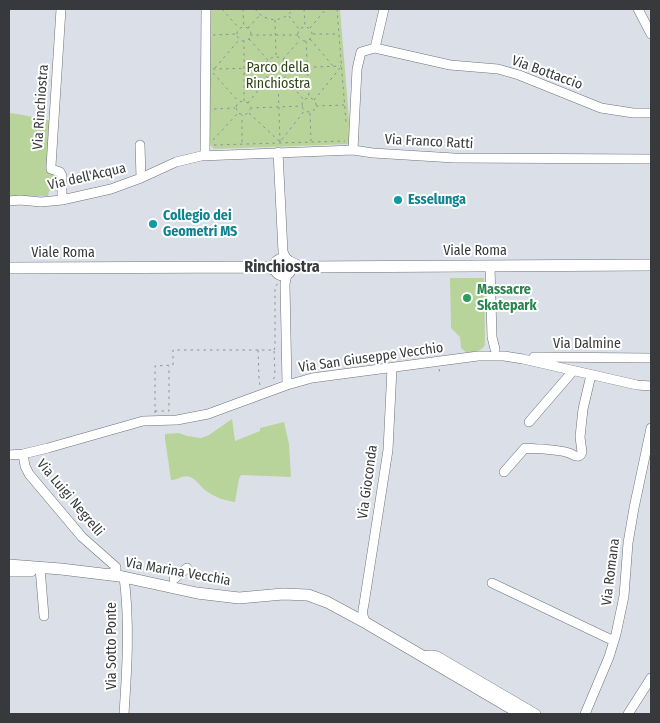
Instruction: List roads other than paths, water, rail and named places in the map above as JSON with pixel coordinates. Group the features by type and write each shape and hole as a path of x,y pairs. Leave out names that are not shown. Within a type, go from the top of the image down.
{"main road":[{"name":"Viale Roma","path":"9,268 651,265"},
{"name":"Via Marina Vecchia","path":"9,565 108,575 196,593 239,598 283,594 308,595 342,610 521,714"}],"street":[{"name":"Via Rinchiostra","path":"61,9 51,169 60,172 62,176 62,200"},
{"path":"205,155 206,9"},
{"path":"353,150 357,69 361,52 375,48 384,9"},
{"path":"638,9 651,34"},
{"name":"Via Bottaccio","path":"375,48 450,65 498,70 519,75 601,108 634,113 651,113"},
{"name":"Via dell'Acqua","path":"140,145 141,178"},
{"name":"Via Franco Ratti","path":"205,155 353,150 454,158 651,159"},
{"path":"278,152 287,385"},
{"name":"Via dell'Acqua","path":"9,200 41,202 62,200 111,189 176,162 205,155"},
{"path":"490,266 493,352 637,385 651,386"},
{"name":"Via San Giuseppe Vecchio","path":"9,454 23,454 144,421 155,416 178,420 208,414 287,385 312,378 478,356 493,352"},
{"name":"Via Dalmine","path":"523,358 651,358"},
{"name":"Via Gioconda","path":"366,624 362,618 362,613 388,450 392,368"},
{"path":"529,422 573,371"},
{"path":"504,472 525,448 537,448 576,456 582,454 580,437 583,409 591,375"},
{"name":"Via Romana","path":"585,714 609,658 614,641 624,596 628,543 634,508 651,428"},
{"name":"Via Luigi Negrelli","path":"23,454 25,466 30,474 72,526 116,567 116,570 108,575"},
{"path":"9,572 31,572 38,567 44,616"},
{"path":"174,579 187,568"},
{"name":"Via Sotto Ponte","path":"124,578 128,649 124,714"},
{"path":"492,583 614,641"},
{"path":"342,610 356,608 365,599"},
{"path":"421,656 437,656 536,714"},
{"path":"628,714 651,678"}],"place":[{"name":"Esselunga","path":"398,200"},
{"name":"Collegio dei Geometri MS","path":"153,224"},
{"name":"Massacre Skatepark","path":"467,298"}],"district":[{"name":"Rinchiostra","path":"282,268"}],"park label":[{"name":"Parco della Rinchiostra","path":"278,76"}]}
